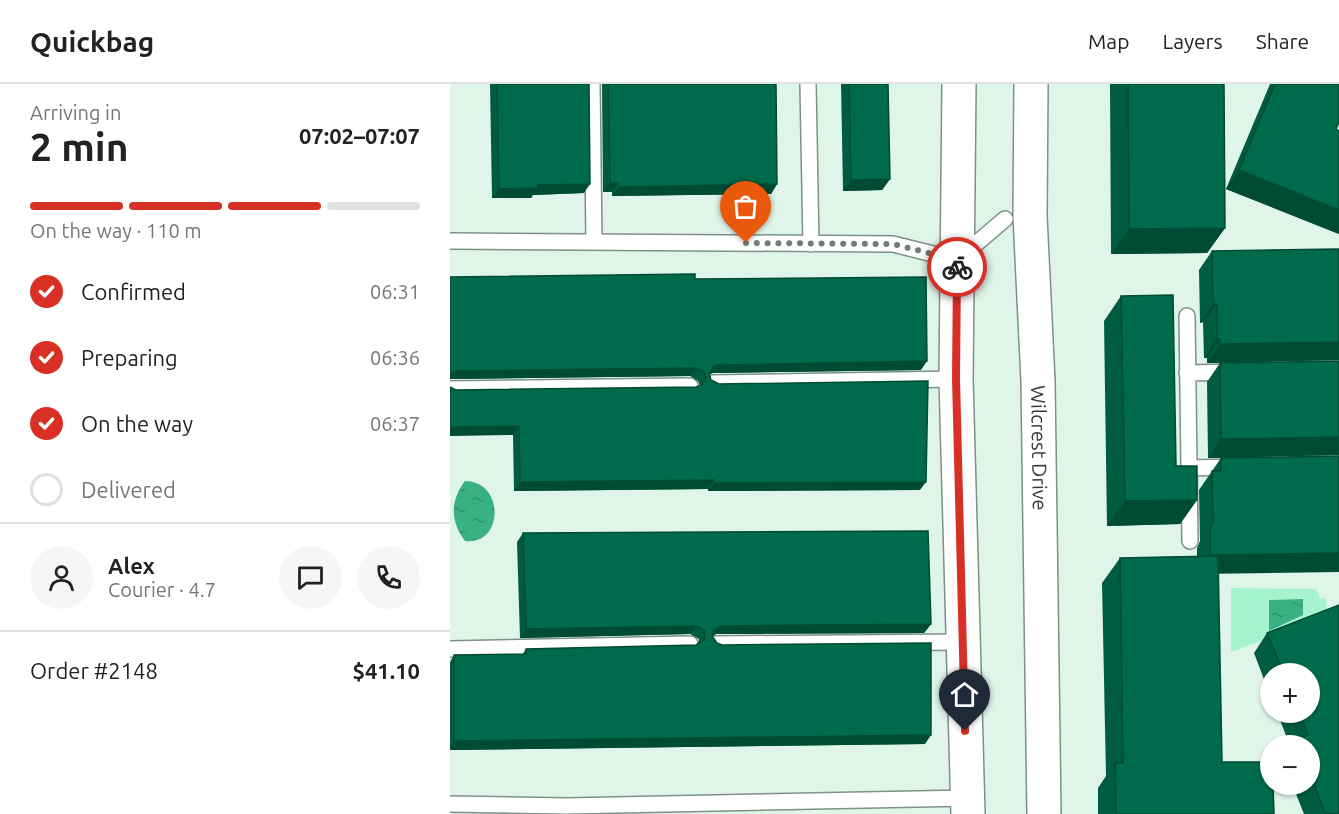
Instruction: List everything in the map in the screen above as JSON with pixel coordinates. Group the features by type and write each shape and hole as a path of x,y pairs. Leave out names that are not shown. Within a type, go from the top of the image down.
{"main road":[{"path":"959,84 956,379 968,806"},
{"name":"Wilcrest Drive","path":"1030,84 1030,216 1038,381 1044,814"}],"lane":[{"path":"592,84 594,242"},
{"path":"808,84 811,244"},
{"path":"450,241 893,244 957,260 1005,219"},
{"path":"1186,316 1190,541"},
{"path":"1187,374 1246,372"},
{"path":"713,383 956,379"},
{"path":"450,389 690,386"},
{"path":"1189,468 1246,467"},
{"path":"716,644 962,642"},
{"path":"450,649 690,644"},
{"path":"450,804 566,810 968,806"}],"shaded area":[{"path":"1231,588 1316,589 1321,599 1326,598 1327,616 1231,652"}],"water":[{"path":"465,481 478,484 487,491 493,501 495,513 493,524 487,534 478,540 465,541 454,518 454,504"},
{"path":"1303,599 1303,615 1269,631 1269,600"}],"building":[{"path":"497,84 589,84 590,184 538,185 538,188 499,189"},
{"path":"608,84 776,84 777,184 619,187 618,183 610,183"},
{"path":"849,84 888,84 890,179 851,180"},
{"path":"1128,84 1224,84 1225,228 1129,229"},
{"path":"1275,84 1339,84 1339,122 1336,129 1339,131 1339,210 1239,170"},
{"path":"1339,249 1339,342 1220,344 1220,339 1217,339 1217,304 1213,304 1212,251"},
{"path":"695,274 695,279 926,277 927,361 719,365 714,366 709,374 711,380 719,384 928,381 926,482 714,483 714,480 520,482 519,426 450,427 450,387 456,390 696,387 702,385 706,378 704,372 696,368 456,371 450,374 450,277"},
{"path":"1173,295 1176,466 1197,466 1197,500 1125,501 1121,296"},
{"path":"1339,361 1339,437 1221,439 1220,363"},
{"path":"1339,456 1339,553 1210,555 1210,529 1213,522 1212,471 1221,471 1221,458"},
{"path":"928,531 931,624 722,626 714,630 712,636 717,643 722,645 931,643 931,735 454,741 454,655 526,654 526,649 696,645 704,640 705,631 696,626 526,629 523,533"},
{"path":"1218,556 1222,762 1260,762 1260,795 1273,795 1274,814 1116,814 1115,763 1123,763 1120,558"},
{"path":"1339,605 1339,814 1325,814 1318,795 1320,795 1320,735 1308,735 1303,723 1320,723 1320,663 1279,663 1267,633"}],"way so far":[{"path":"746,243 893,244 957,260 957,267"}],"route":[{"path":"957,267 956,379 965,731"}]}
